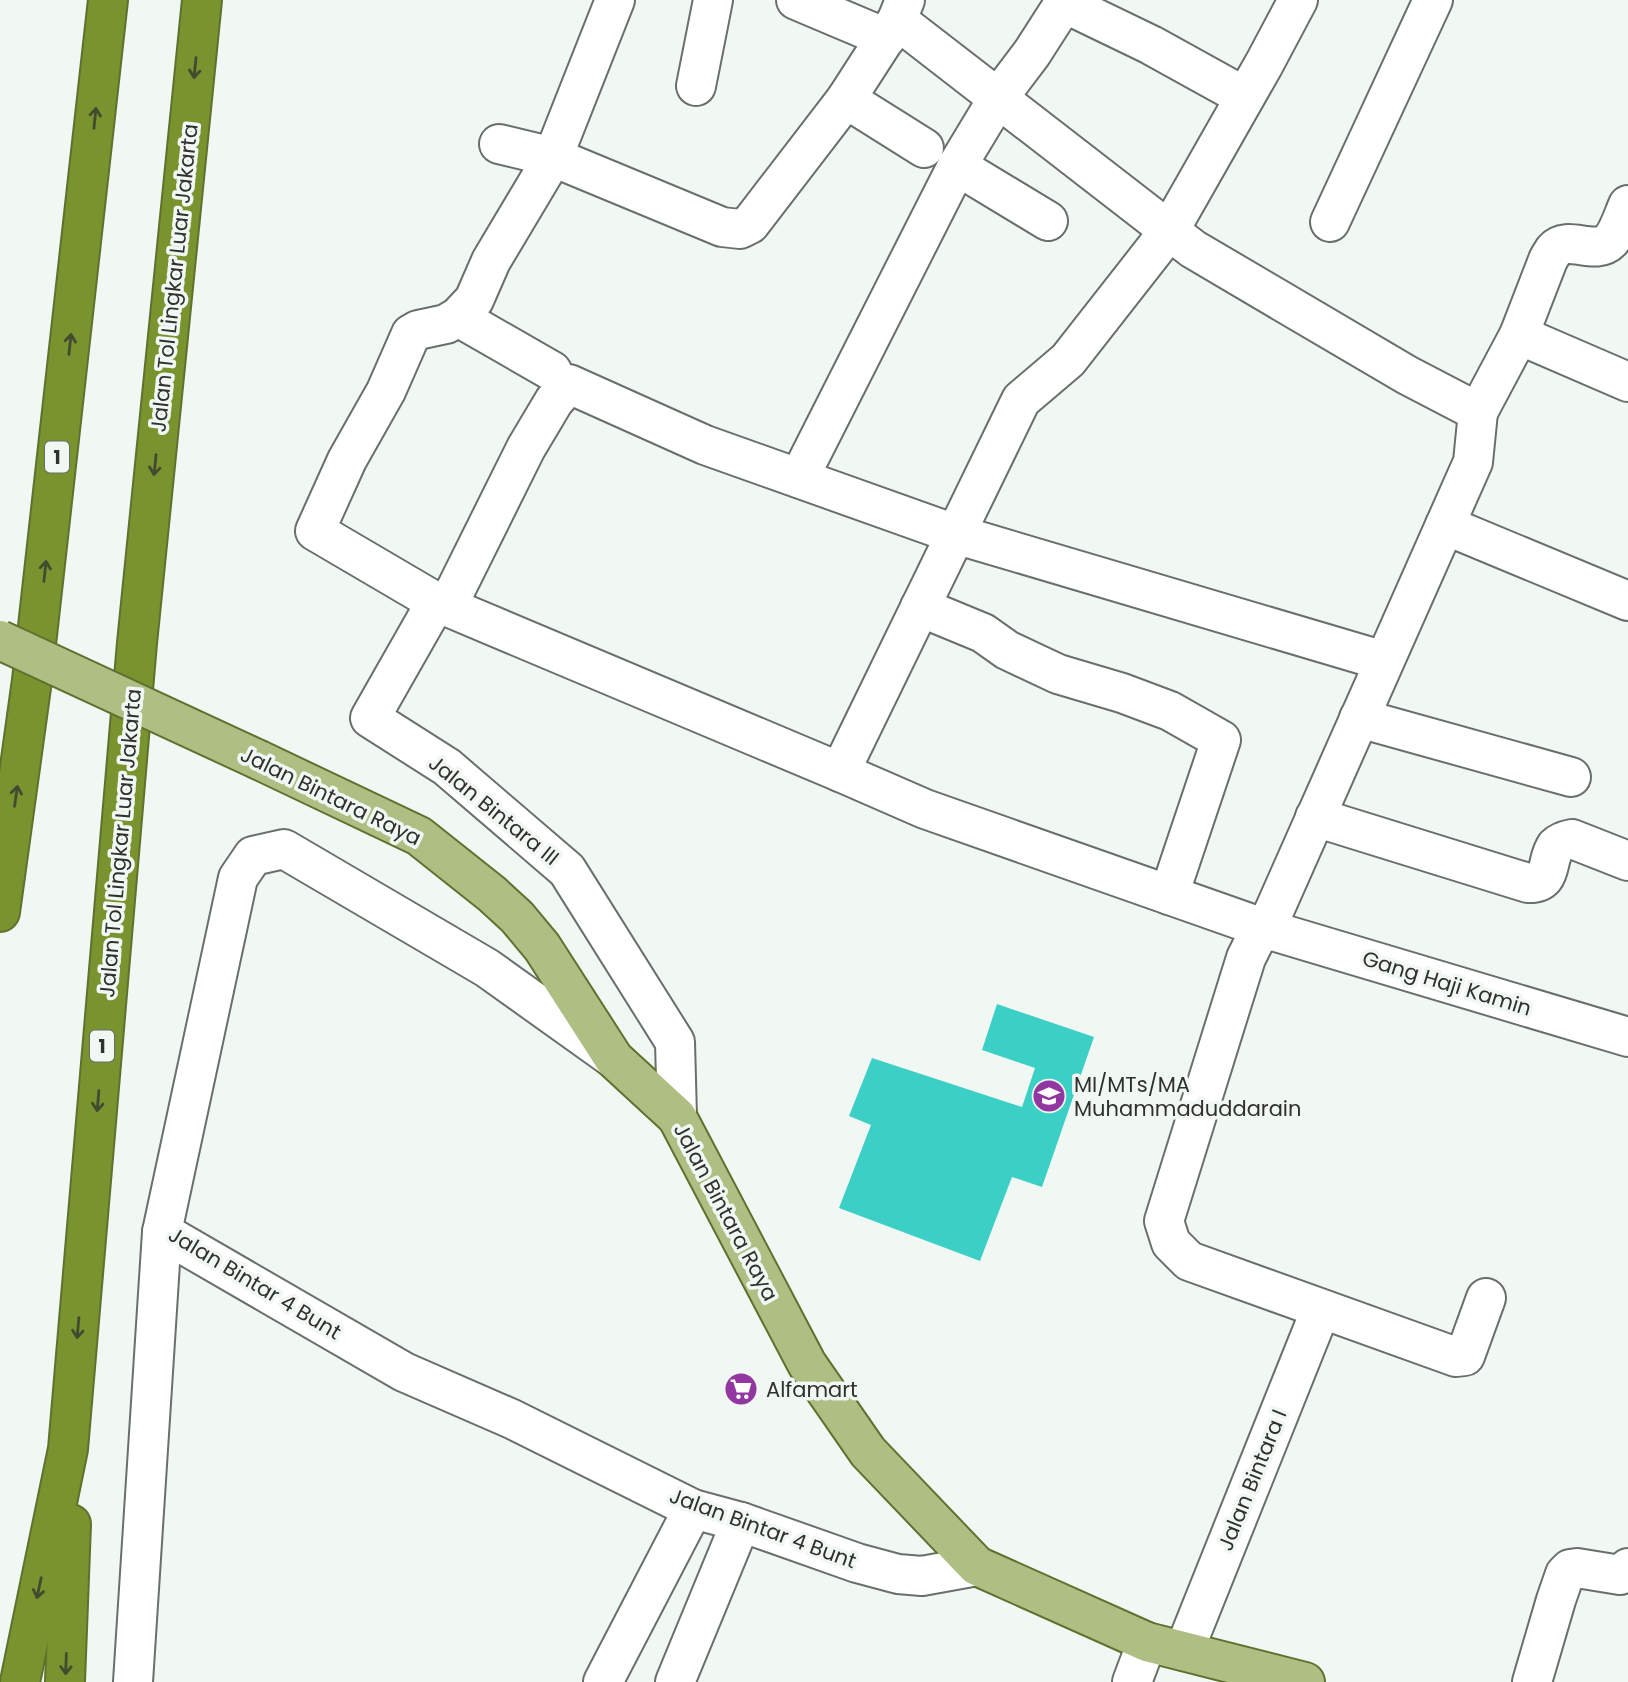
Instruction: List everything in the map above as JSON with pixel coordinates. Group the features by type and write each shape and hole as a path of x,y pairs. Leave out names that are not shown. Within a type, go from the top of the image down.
{"highway":[{"name":"1","path":"0,912 34,666 108,0"},
{"name":"Jalan Tol Lingkar Luar Jakarta","path":"20,1682 68,1449 137,643 202,0"},
{"path":"65,1682 73,1472 68,1449"}],"main road":[{"name":"Jalan Bintara Raya","path":"0,640 419,836 517,917 542,947 614,1059 677,1117 807,1364 868,1452 977,1566 1147,1643 1305,1682"}],"street":[{"path":"615,0 553,157 491,261 474,300 458,317 446,324 411,334 386,391 347,460 316,531 441,605 526,448 554,401 569,384 705,445 955,534 1384,661"},
{"path":"696,86 713,0"},
{"path":"796,0 896,19 1193,249 1407,375 1478,412"},
{"path":"840,772 1021,401 1068,360 1169,230 1298,0"},
{"path":"1330,222 1433,0"},
{"path":"799,478 957,166 998,98 1065,2 1151,45 1245,97"},
{"path":"499,145 553,157 722,227 740,229 750,224 846,99 896,19"},
{"path":"846,99 923,148"},
{"path":"957,166 1048,221"},
{"path":"1486,1298 1465,1356 1456,1357 1189,1261 1171,1243 1164,1221 1246,958 1255,940 1266,929 1473,461 1478,412 1519,335 1548,260 1555,249 1561,245 1573,244 1601,246 1610,241 1628,205"},
{"path":"458,317 552,371"},
{"path":"1519,335 1628,382"},
{"path":"1445,525 1628,601"},
{"name":"Gang Haji Kamin","path":"441,605 925,809 1266,929 1628,1037"},
{"name":"Jalan Bintara III","path":"441,605 370,718 447,767 567,870 675,1042 677,1117"},
{"path":"920,607 983,633 1007,650 1058,674 1170,711 1221,740 1169,895"},
{"path":"1359,718 1571,777"},
{"path":"1315,817 1528,883 1537,883 1543,879 1556,846 1572,839 1628,861"},
{"name":"Jalan Bintar 4 Bunt","path":"614,1059 487,968 284,849 253,856 238,878 162,1232 404,1372 512,1419 693,1509 741,1522 857,1563 898,1574 922,1576 977,1566"},
{"path":"133,1682 162,1232"},
{"name":"Jalan Bintara I","path":"1184,1651 1321,1308"},
{"path":"603,1682 693,1509"},
{"path":"675,1682 741,1522"},
{"path":"1532,1682 1565,1574 1570,1569 1577,1568 1620,1575 1628,1568"},
{"path":"1132,1682 1147,1643"}],"building":[{"path":"997,1004 1094,1037 1042,1187 1012,1177 980,1261 839,1208 871,1125 849,1116 872,1058 1022,1107 1035,1068 982,1050"}],"place":[{"name":"MI/MTs/MA Muhammaduddarain","path":"1049,1096"},
{"name":"Alfamart","path":"741,1389"}]}
